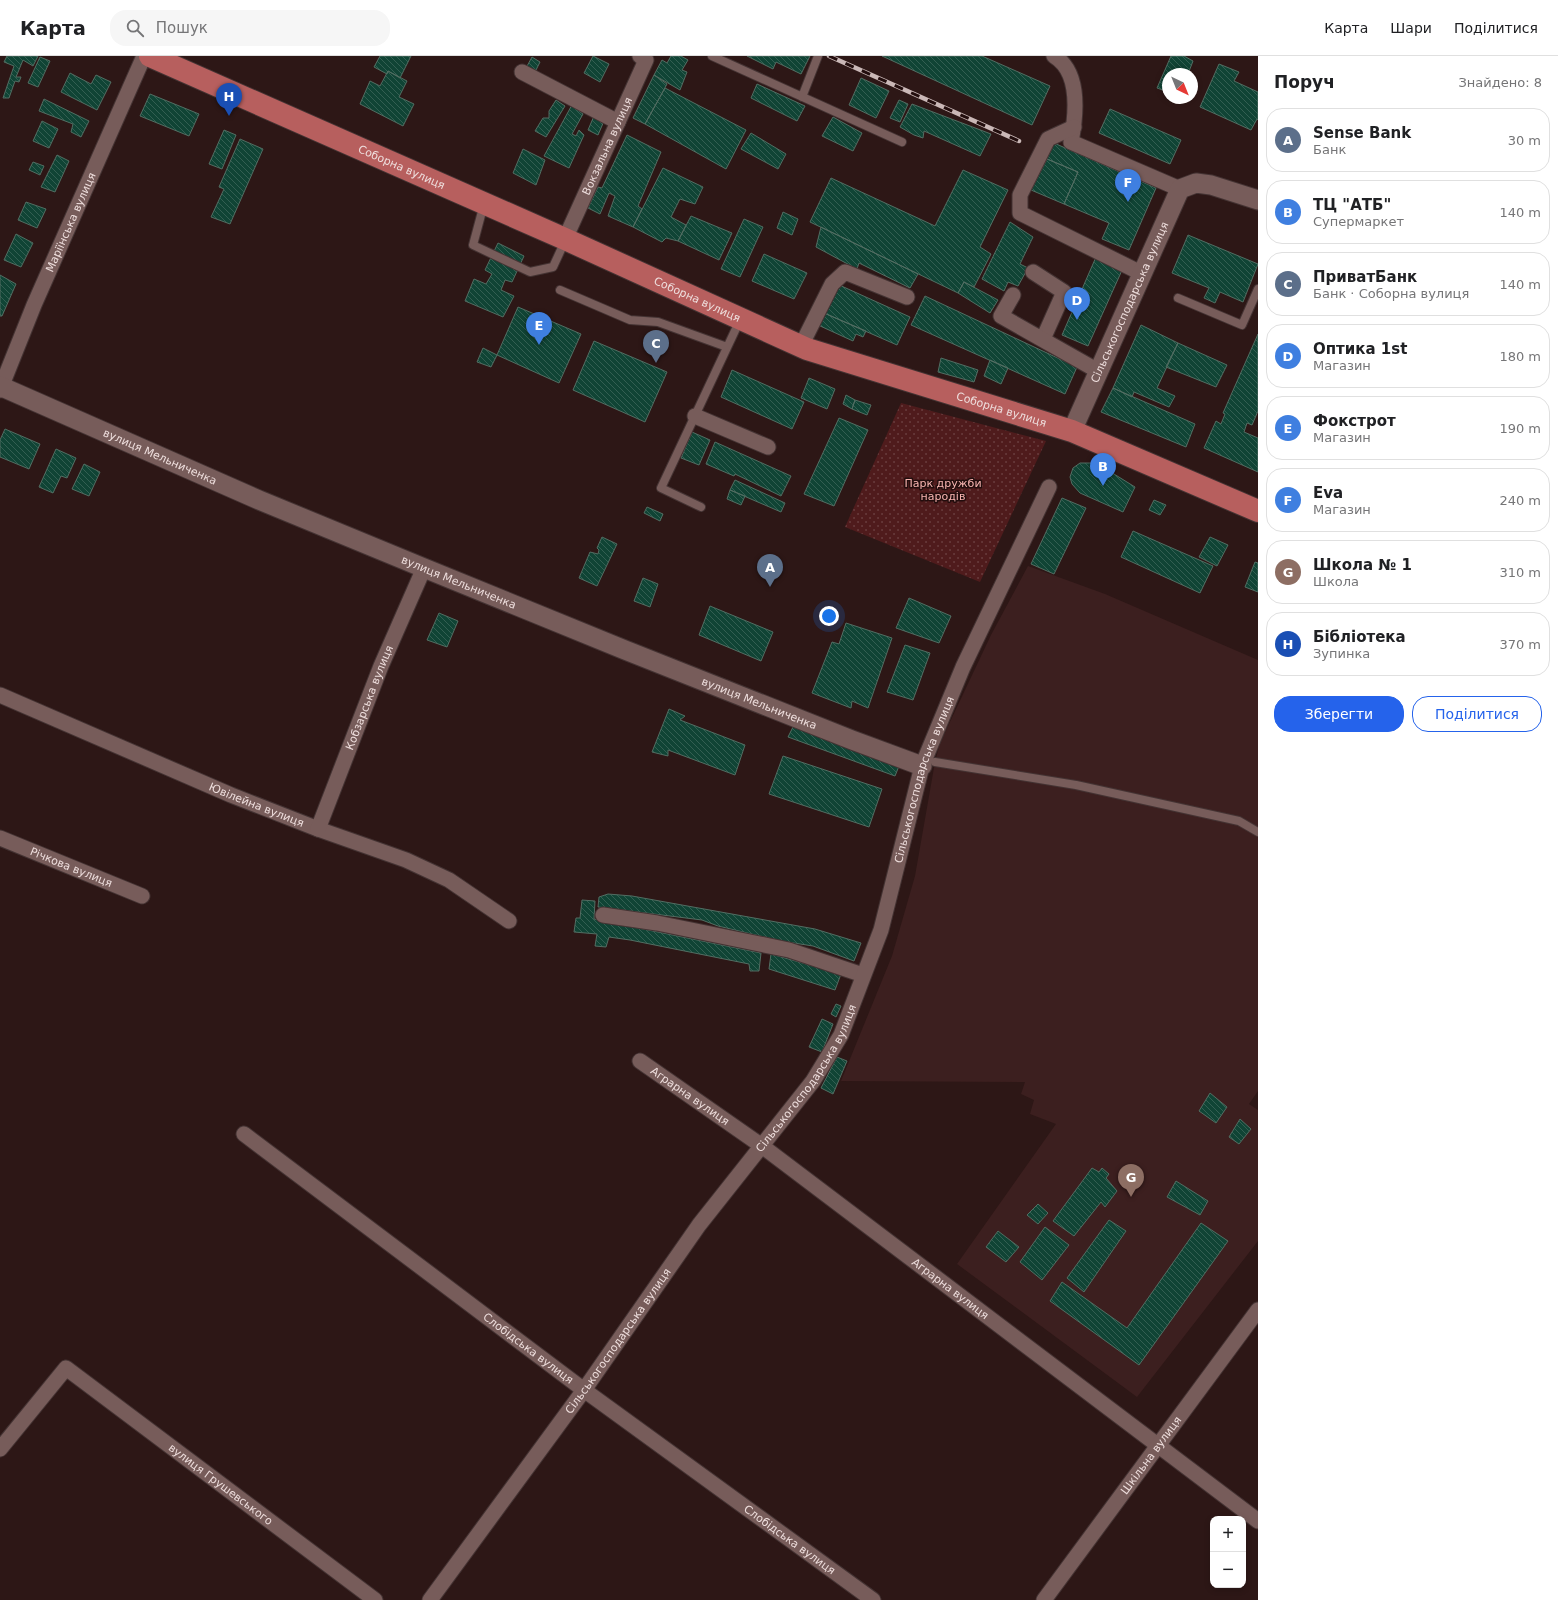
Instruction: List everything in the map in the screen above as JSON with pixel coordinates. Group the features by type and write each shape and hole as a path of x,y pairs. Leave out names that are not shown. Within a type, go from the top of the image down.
{"main road":[{"name":"Соборна вулиця","path":"150,56 565,239 801,346 1072,431 1258,511"}],"street":[{"name":"Маріїнська вулиця","path":"0,388 34,305 144,56"},
{"path":"1054,56 1069,72 1075,95 1074,127 1071,142 1188,186 1223,188 1258,200"},
{"name":"Вокзальна вулиця","path":"565,239 646,57"},
{"path":"522,72 618,122"},
{"path":"1074,127 1048,139 1020,195 1020,213 1141,273"},
{"name":"Сільськогосподарська вулиця","path":"1072,431 1141,273 1188,186"},
{"path":"801,346 832,284 845,272 907,297"},
{"path":"1033,272 1064,292 1043,339"},
{"path":"1013,295 1001,316 1098,371"},
{"name":"вулиця Мельниченка","path":"0,388 259,500 654,662 852,740 928,764"},
{"path":"695,416 768,447"},
{"name":"Сільськогосподарська вулиця","path":"430,1600 584,1390 698,1225 813,1081 833,1048 840,1035 881,930 928,764 963,667 1049,487"},
{"name":"Кобзарська вулиця","path":"318,829 381,666 424,568"},
{"name":"Ювілейна вулиця","path":"0,695 231,795 318,829 406,860 449,880 509,921"},
{"name":"Річкова вулиця","path":"0,838 142,896"},
{"path":"603,915 656,923 789,950 863,975"},
{"name":"Аграрна вулиця","path":"640,1061 762,1146 1158,1447 1258,1521"},
{"name":"Слобідська вулиця","path":"244,1134 584,1390 873,1600"},
{"name":"Шкільна вулиця","path":"1044,1600 1258,1310"},
{"name":"вулиця Грушевського","path":"0,1449 66,1368 375,1600"}],"lane":[{"path":"712,56 902,142"},
{"path":"802,97 818,56"},
{"path":"484,204 474,245 530,272 552,267 565,239"},
{"path":"1178,298 1242,326 1258,289"},
{"path":"560,290 630,320 658,322 727,347"},
{"path":"701,507 661,488 740,319"},
{"path":"928,764 1076,785 1240,821 1258,832"}],"shaded area":[{"path":"1028,566 1105,594 1258,660 1258,1091 1249,1104 1258,1110 1258,1241 1137,1397 957,1264 1056,1124 1030,1114 1034,1100 1021,1094 1025,1082 841,1081 892,956 915,876 935,762 940,743 991,635"}],"green space":[{"name":"Парк дружби народів","path":"901,403 1046,441 980,582 845,527"}],"building":[{"path":"7,56 38,56 33,66 23,60 16,77 21,77 19,82 15,81 9,98 3,98 14,66 4,62"},
{"path":"380,56 411,56 400,78 388,71 387,74 374,67"},
{"path":"593,56 609,64 600,82 584,73"},
{"path":"671,56 681,56 688,60 682,70 687,72 680,90 654,75 662,60 667,63"},
{"path":"747,56 810,56 801,74 776,62 773,69"},
{"path":"882,56 982,56 1050,86 1032,125"},
{"path":"1171,56 1184,56 1193,61 1190,68 1166,68"},
{"path":"40,57 50,61 38,87 28,83"},
{"path":"532,57 540,62 535,72 526,68"},
{"path":"1219,64 1239,72 1234,81 1258,92 1258,120 1257,119 1251,130 1200,107"},
{"path":"388,71 407,81 399,97 414,104 403,126 360,104 370,81 380,86"},
{"path":"70,73 91,84 96,75 111,82 97,110 61,92"},
{"path":"654,75 667,84 645,124 633,118"},
{"path":"1162,77 1162,90 1157,88"},
{"path":"861,78 889,91 876,118 849,105"},
{"path":"757,84 805,106 797,121 751,98"},
{"path":"665,88 746,130 726,169 645,124"},
{"path":"150,94 199,114 189,136 140,116"},
{"path":"44,99 89,121 81,137 71,132 73,124 39,111"},
{"path":"556,100 565,106 546,137 535,131 543,118 549,118 549,111"},
{"path":"899,100 908,104 900,122 890,118"},
{"path":"573,103 575,108 583,114 572,134 576,136 579,130 584,135 569,168 544,156"},
{"path":"912,104 991,134 980,156 924,131 923,138 900,127"},
{"path":"1110,109 1181,140 1170,164 1099,133"},
{"path":"594,116 604,121 598,135 588,130"},
{"path":"833,117 862,133 853,151 822,136"},
{"path":"42,121 58,129 49,148 33,141"},
{"path":"224,130 236,135 222,169 209,164"},
{"path":"751,133 786,154 778,169 741,149"},
{"path":"627,135 661,152 638,206 642,209 633,227 608,216 615,196 609,193 600,214 588,208 598,187 602,188"},
{"path":"240,139 263,149 230,224 211,217 224,189 219,187"},
{"path":"1054,143 1156,188 1129,250 1102,239 1109,223 1064,204 1078,172 1047,159"},
{"path":"523,149 545,160 536,185 513,173"},
{"path":"57,155 69,161 55,192 41,187"},
{"path":"1047,159 1078,172 1064,204 1031,190"},
{"path":"33,162 44,166 40,175 29,170"},
{"path":"663,168 703,187 695,204 680,199 671,217 686,225 678,241 666,238 662,242 633,227"},
{"path":"963,170 1008,190 980,247 991,254 974,287 964,282 958,293 810,222 831,178 935,226"},
{"path":"26,202 46,209 37,228 18,220"},
{"path":"783,212 798,219 792,235 777,228"},
{"path":"691,216 732,233 719,260 678,241"},
{"path":"744,219 763,227 740,277 721,269"},
{"path":"1010,222 1033,237 1020,264 1028,268 1018,286 1008,282 1004,291 982,279"},
{"path":"821,227 918,274 910,288 859,263 857,269 816,247"},
{"path":"16,234 33,243 21,267 4,260"},
{"path":"1188,235 1258,264 1243,302 1220,292 1215,303 1204,298 1209,288 1172,273"},
{"path":"498,243 524,256 512,282 505,280 501,290 514,296 503,317 465,301 474,279 486,284 492,274 485,270"},
{"path":"764,254 807,273 794,299 752,281"},
{"path":"1096,257 1123,268 1088,346 1062,335"},
{"path":"0,275 16,284 2,316 0,316"},
{"path":"964,282 998,300 990,313 958,293"},
{"path":"837,284 910,317 897,345 824,313"},
{"path":"925,296 1077,367 1065,394 911,325"},
{"path":"518,307 581,334 559,383 497,355"},
{"path":"824,313 866,331 863,337 856,334 853,341 818,325"},
{"path":"1141,325 1178,343 1157,388 1175,396 1169,407 1134,392 1132,397 1113,388"},
{"path":"1258,334 1258,411 1252,425 1247,423 1244,432 1258,438 1258,472 1204,448 1216,421 1221,424 1225,414 1223,413"},
{"path":"594,341 667,372 645,422 573,390"},
{"path":"1178,343 1227,365 1216,387 1166,367"},
{"path":"483,348 497,355 491,367 477,362"},
{"path":"941,358 978,370 974,382 938,372"},
{"path":"990,360 1008,368 1001,384 984,376"},
{"path":"732,370 804,402 792,429 721,397"},
{"path":"809,378 835,389 827,409 801,398"},
{"path":"1113,388 1195,424 1186,447 1101,412"},
{"path":"846,395 855,400 852,409 843,404"},
{"path":"855,400 871,405 867,415 852,409"},
{"path":"839,418 868,430 834,506 804,494"},
{"path":"5,429 40,444 29,469 0,457 0,440"},
{"path":"692,432 710,440 699,465 681,458"},
{"path":"715,442 791,476 781,496 735,474 734,476 706,464"},
{"path":"56,449 76,458 67,478 61,476 53,493 39,487"},
{"path":"1080,463 1090,463 1101,466 1135,487 1123,512 1080,493 1072,484 1070,477 1073,468"},
{"path":"84,464 100,472 89,496 72,489"},
{"path":"735,480 785,503 781,512 730,490"},
{"path":"730,490 745,496 741,505 727,499"},
{"path":"1062,498 1086,508 1054,574 1031,564"},
{"path":"1154,500 1166,505 1160,515 1149,510"},
{"path":"647,507 663,514 660,521 644,513"},
{"path":"1133,531 1213,566 1200,593 1121,557"},
{"path":"602,537 617,544 597,586 579,578 590,552 598,554 599,550 597,548"},
{"path":"1210,537 1228,545 1217,566 1199,557"},
{"path":"1255,562 1258,563 1258,592 1245,587"},
{"path":"643,578 658,584 650,607 634,601"},
{"path":"909,598 951,616 939,643 896,628"},
{"path":"710,606 773,632 761,661 699,635"},
{"path":"439,613 458,621 447,647 427,640"},
{"path":"846,623 892,638 868,708 852,701 851,708 812,693 832,642 839,644"},
{"path":"905,645 930,653 913,700 887,692"},
{"path":"669,709 685,716 680,720 745,745 735,775 668,750 668,756 652,752"},
{"path":"793,727 899,766 895,776 788,737"},
{"path":"783,756 882,789 869,827 769,794"},
{"path":"608,894 632,896 815,929 861,943 854,961 813,946 781,941 718,926 702,920 598,907 599,897"},
{"path":"582,900 595,901 594,919 761,953 759,971 750,971 749,964 630,940 609,937 606,947 595,946 597,934 574,932 576,918 580,918"},
{"path":"771,954 841,974 835,990 769,969"},
{"path":"836,1004 841,1006 836,1017 831,1014"},
{"path":"822,1019 833,1024 822,1052 809,1047"},
{"path":"837,1057 847,1061 833,1094 821,1088"},
{"path":"1210,1093 1227,1107 1216,1123 1199,1111"},
{"path":"1240,1119 1251,1129 1239,1144 1229,1137"},
{"path":"1092,1168 1099,1172 1102,1168 1109,1174 1106,1178 1117,1191 1105,1207 1101,1202 1074,1236 1053,1221"},
{"path":"1176,1181 1208,1201 1200,1215 1167,1197"},
{"path":"1038,1204 1048,1213 1038,1224 1027,1215"},
{"path":"1109,1220 1126,1231 1084,1292 1067,1278"},
{"path":"1201,1223 1228,1241 1139,1365 1050,1301 1062,1282 1127,1328"},
{"path":"1045,1227 1069,1245 1042,1280 1020,1262"},
{"path":"998,1231 1019,1247 1006,1262 986,1247"}],"railway":[{"path":"829,56 1019,141"}],"place":[{"name":"Бібліотека","path":"229,116"},
{"name":"Eva","path":"1128,202"},
{"name":"Оптика 1st","path":"1077,320"},
{"name":"Фокстрот","path":"539,345"},
{"name":"ПриватБанк","path":"656,363"},
{"name":"ТЦ \"АТБ\"","path":"1103,486"},
{"name":"Sense Bank","path":"770,587"},
{"name":"Школа № 1","path":"1131,1197"}]}
